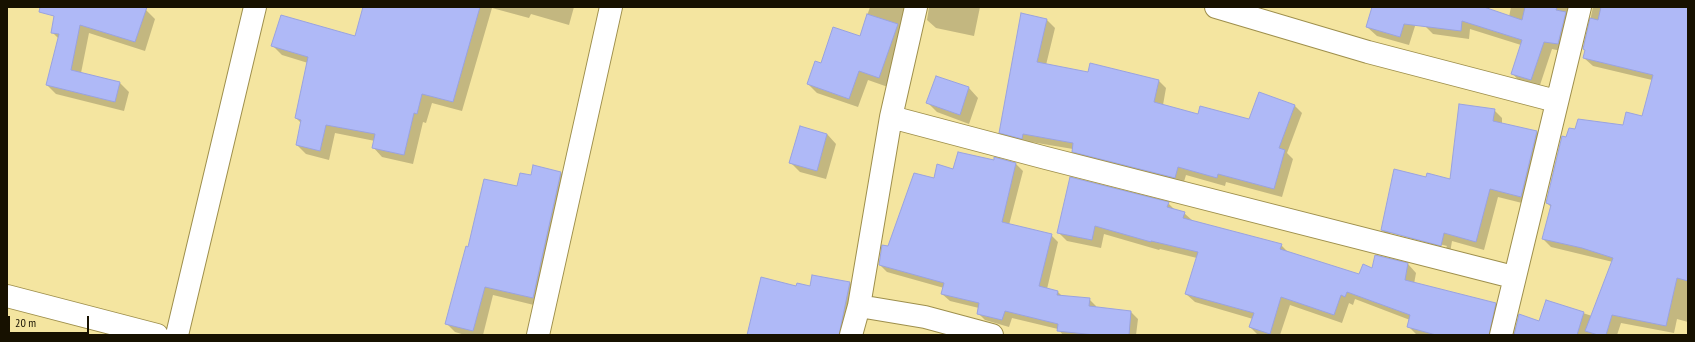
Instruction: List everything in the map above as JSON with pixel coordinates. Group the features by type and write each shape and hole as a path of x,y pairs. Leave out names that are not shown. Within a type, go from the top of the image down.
{"street":[{"path":"177,335 255,7"},
{"path":"538,335 611,7"},
{"path":"851,335 860,306 891,117 916,7"},
{"path":"1216,7 1368,52 1556,102"},
{"path":"1501,335 1580,7"},
{"path":"891,117 1053,160 1514,277"},
{"path":"7,296 157,335"},
{"path":"860,306 925,317 992,335"}],"building":[{"path":"40,7 147,7 135,42 80,25 71,70 120,82 115,102 46,85 59,34 51,33 54,16 39,12"},
{"path":"363,7 480,7 453,102 422,94 417,114 414,113 404,155 372,148 375,134 326,125 320,151 296,145 301,120 295,118 308,57 271,46 281,15 355,36"},
{"path":"1372,7 1484,7 1522,20 1525,7 1557,7 1556,10 1566,12 1558,44 1544,42 1531,80 1511,74 1522,40 1462,21 1461,31 1404,24 1400,37 1366,27"},
{"path":"1601,7 1688,7 1688,281 1677,278 1666,326 1612,315 1606,335 1598,335 1585,331 1613,258 1582,248 1542,239 1551,205 1546,203 1562,136 1566,137 1569,128 1575,129 1578,119 1623,125 1626,112 1642,116 1653,75 1583,58 1585,50 1583,49 1590,18 1598,20"},
{"path":"1021,13 1047,19 1037,62 1088,72 1090,63 1159,80 1154,102 1198,114 1200,106 1249,119 1259,92 1295,105 1279,148 1285,150 1274,189 1218,174 1217,178 1178,167 1175,178 1072,152 1073,143 1023,134 1022,139 999,133"},
{"path":"867,14 898,24 879,78 859,71 849,99 807,84 815,61 821,63 833,27 860,36"},
{"path":"936,76 969,87 960,115 926,103"},
{"path":"1459,104 1495,109 1493,121 1537,131 1521,197 1490,189 1476,242 1444,233 1441,246 1381,230 1394,169 1426,177 1427,173 1450,179"},
{"path":"800,126 827,134 817,171 789,163"},
{"path":"958,152 994,160 994,157 1016,163 1002,222 1052,234 1039,286 1058,291 1057,295 1090,298 1089,306 1131,311 1129,335 1095,335 1057,331 1058,324 1005,311 1002,320 977,314 979,303 941,294 944,283 879,265 882,245 888,246 914,173 934,178 937,164 953,169"},
{"path":"533,165 561,172 533,298 485,287 473,331 445,324 466,246 468,247 484,179 517,186 520,173 531,175"},
{"path":"1070,177 1169,202 1167,207 1185,212 1183,218 1282,244 1280,249 1359,274 1363,264 1372,268 1375,255 1408,263 1405,280 1496,303 1489,335 1436,335 1407,327 1410,315 1347,292 1345,297 1341,295 1334,315 1281,297 1270,334 1249,327 1254,313 1185,294 1198,252 1151,242 1095,226 1092,240 1057,233"},
{"path":"812,275 850,282 839,335 747,335 761,277 796,286 797,283 810,286"},
{"path":"1546,300 1584,312 1577,335 1514,335 1519,314 1539,321"}]}
